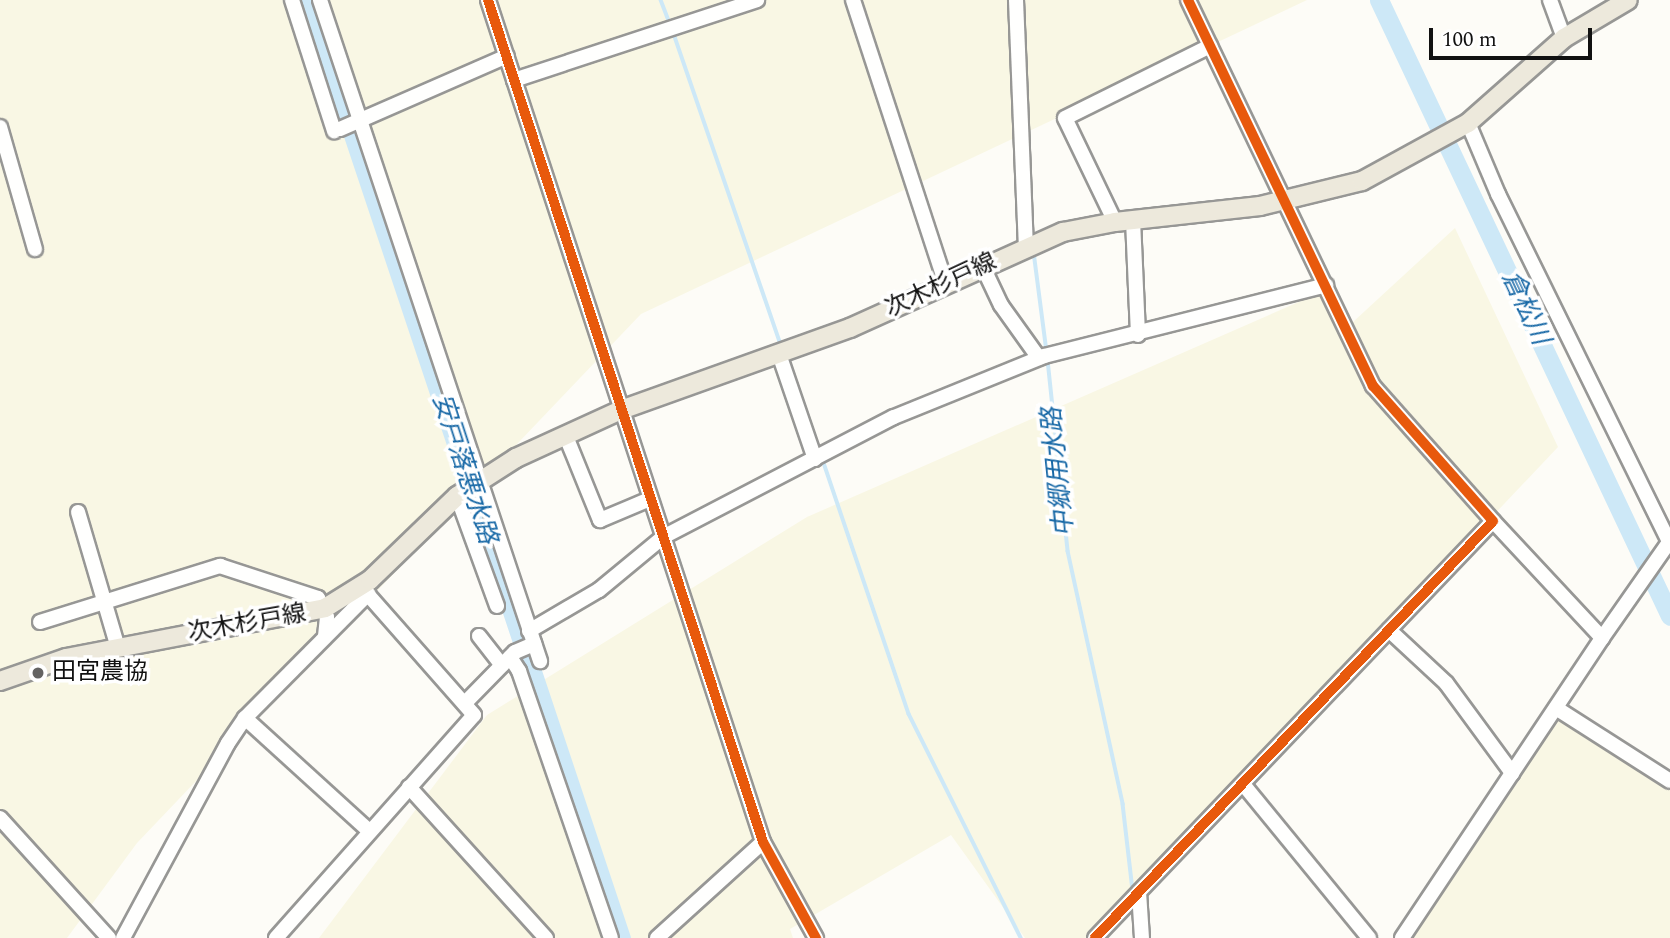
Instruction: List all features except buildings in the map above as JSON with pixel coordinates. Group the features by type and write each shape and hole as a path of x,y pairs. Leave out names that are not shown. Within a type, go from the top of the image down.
{"main road":[{"path":"1468,123 1564,38 1628,0"},
{"name":"次木杉戸線","path":"0,681 44,664 325,608 364,591 457,496 479,480 565,434 621,410 779,354 1075,228 1286,201 1362,181 1421,153 1468,123"}],"street":[{"path":"292,0 337,130 507,56"},
{"path":"320,0 357,122 540,661"},
{"path":"488,0 762,842 816,938"},
{"path":"514,80 757,0"},
{"path":"853,0 946,284"},
{"path":"1016,0 1026,247"},
{"path":"1188,0 1373,386 1602,638"},
{"path":"1550,0 1564,38"},
{"path":"1138,335 1124,221 1065,118 1210,47"},
{"path":"1402,938 1602,638 1670,542 1498,194 1468,123"},
{"path":"0,127 4,155 35,249"},
{"path":"983,267 1001,304 1039,358"},
{"path":"465,703 532,637 599,590 663,537 894,417 1039,358 1138,335 1326,285"},
{"path":"779,354 815,459"},
{"path":"565,434 600,520 650,499"},
{"path":"457,496 496,606"},
{"path":"78,512 118,648"},
{"path":"1095,938 1493,521"},
{"path":"40,622 219,566 318,598 325,608 325,637"},
{"path":"123,938 132,914 245,718 325,637 364,591 474,715 276,938"},
{"path":"1389,631 1446,683 1512,773"},
{"path":"479,636 509,658 519,671 611,938"},
{"path":"1556,708 1670,781"},
{"path":"245,718 369,831"},
{"path":"1243,784 1369,938"},
{"path":"409,787 546,938"},
{"path":"0,818 109,938"},
{"path":"657,938 762,842"},
{"path":"1139,892 1142,938"}],"shaded area":[{"path":"0,0 1307,0 641,314 137,843 67,938 0,938"},
{"path":"1455,228 1558,447 1093,938 1025,938 951,835 790,929 793,938 319,938 487,715 807,517 1324,291 1340,334"},
{"path":"1557,719 1670,786 1670,938 1413,938"}],"waterway":[{"name":"安戸落悪水路","path":"308,0 621,938"},
{"path":"661,0 670,24"},
{"name":"倉松川","path":"1379,0 1670,616"},
{"path":"673,31 782,348"},
{"name":"中郷用水路","path":"1034,252 1047,352"},
{"name":"中郷用水路","path":"1048,360 1068,551 1123,804 1133,890"},
{"path":"813,434 819,450"},
{"path":"823,460 909,714 1021,938"}],"cycle path":[{"path":"488,0 763,842 816,938"},
{"path":"1095,938 1493,521 1373,386 1188,0"}],"place":[{"name":"田宮農協","path":"38,673"}]}
